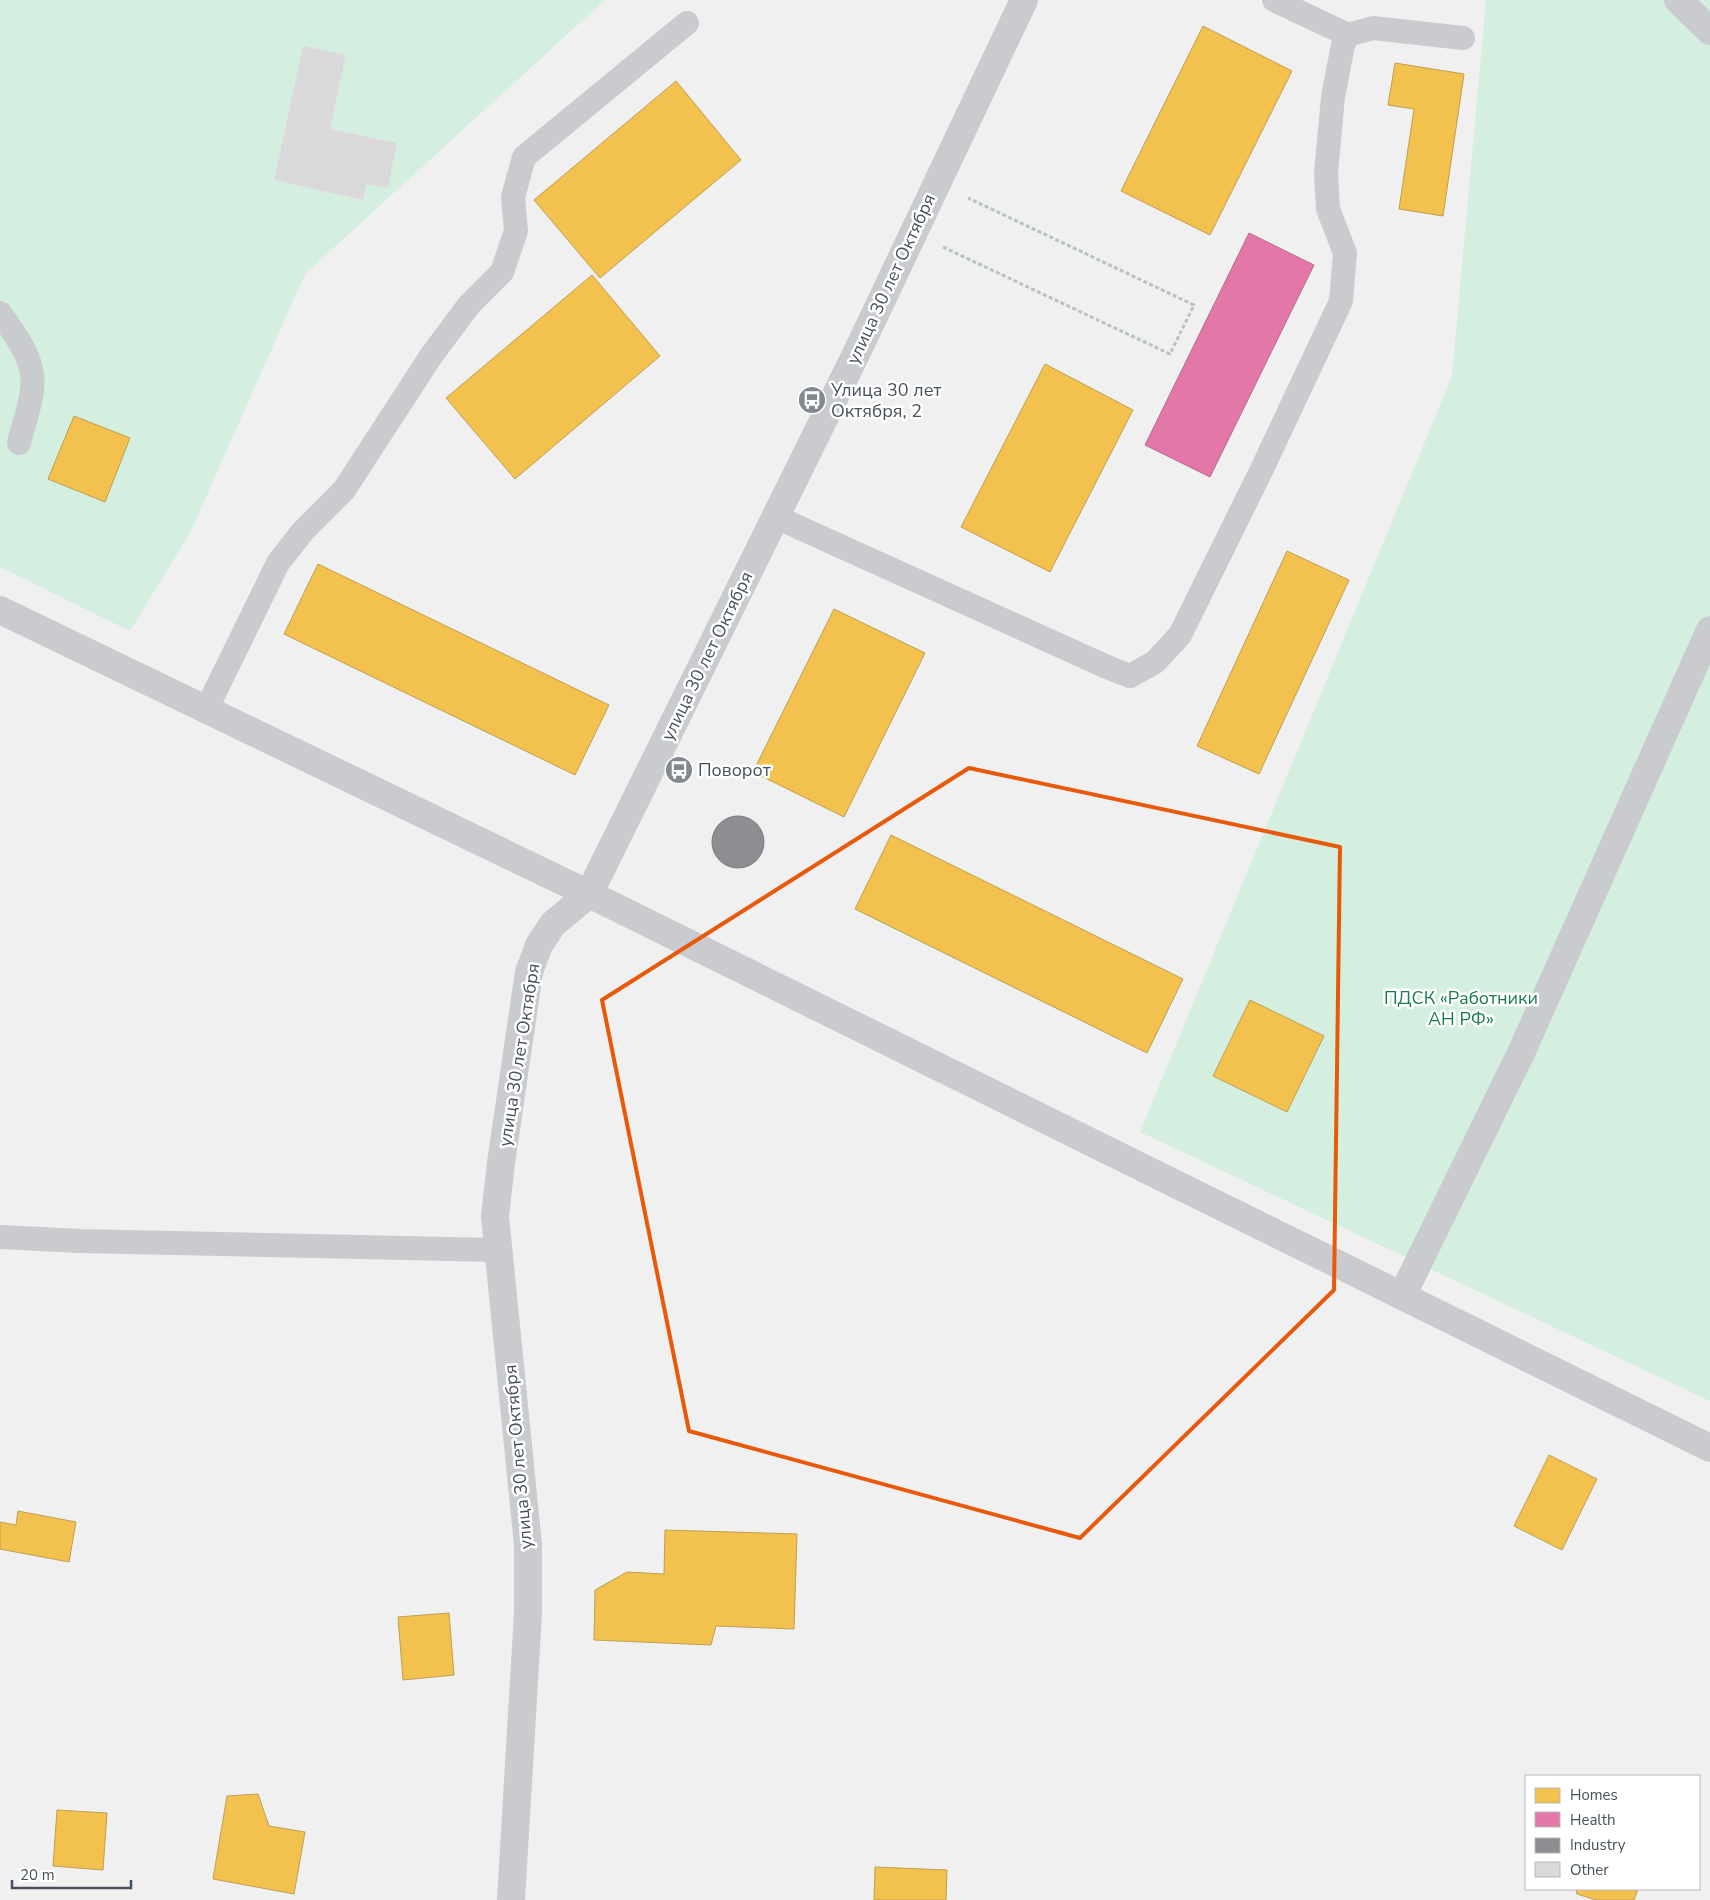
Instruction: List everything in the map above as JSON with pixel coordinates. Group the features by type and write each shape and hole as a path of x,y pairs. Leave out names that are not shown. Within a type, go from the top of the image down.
{"street":[{"name":"улица 30 лет Октября","path":"511,1900 528,1614 528,1545 495,1216 529,972 539,945 553,924 589,894 776,517 914,233 1024,0"},
{"path":"1678,0 1710,31"},
{"path":"0,610 589,894 1710,1448"},
{"path":"1402,1296 1520,1053 1710,630"}],"lane":[{"path":"1274,0 1348,35 1374,28 1463,38"},
{"path":"206,710 278,563 303,531 344,490 431,356 469,305 502,272 516,231 513,197 524,158 687,23"},
{"path":"776,517 1106,667 1130,676 1155,662 1180,635 1261,471 1341,302 1345,253 1328,209 1326,174 1333,97 1343,45 1348,35"},
{"path":"0,313 21,343 30,365 32,389 19,443"},
{"path":"0,1237 80,1241 497,1250"}],"path":[{"path":"914,233 1170,354 1194,305 937,183"}],"highlighted area":[{"path":"969,768 1340,847 1334,1290 1080,1538 689,1431 602,1000"}],"green space":[{"path":"0,0 605,0 305,274 190,533 130,631 0,567"},
{"name":"ПДСК «Работники АН РФ»","path":"1486,0 1710,0 1710,1401 1140,1132 1452,376"}],"building: Homes":[{"path":"1203,26 1292,71 1210,235 1121,191"},
{"path":"1395,63 1464,74 1443,216 1399,209 1414,109 1388,105"},
{"path":"676,81 741,160 600,278 534,200"},
{"path":"592,275 660,356 515,479 446,398"},
{"path":"1045,364 1133,410 1050,572 961,527"},
{"path":"74,416 130,438 105,502 48,479"},
{"path":"1287,551 1349,580 1259,774 1197,746"},
{"path":"318,564 609,705 575,775 284,634"},
{"path":"834,609 925,653 844,817 753,772"},
{"path":"891,835 1183,979 1147,1053 855,909"},
{"path":"1250,1000 1324,1036 1287,1112 1213,1076"},
{"path":"1549,1455 1597,1479 1562,1550 1514,1526"},
{"path":"18,1511 76,1522 69,1562 0,1549 0,1522 16,1525"},
{"path":"665,1530 797,1534 794,1629 716,1626 711,1645 594,1640 595,1590 627,1572 664,1574"},
{"path":"449,1613 454,1675 403,1680 398,1617"},
{"path":"258,1794 269,1826 305,1832 294,1894 213,1879 227,1796"},
{"path":"57,1810 107,1813 103,1870 53,1866"},
{"path":"875,1867 947,1870 946,1900 874,1900"},
{"path":"1576,1890 1638,1890 1634,1900 1596,1900 1577,1894"}],"building: Health":[{"path":"1249,233 1314,265 1210,477 1145,445"}],"building: Industry":[{"path":"738,816 748,818 756,824 762,832 764,842 762,852 756,860 748,866 738,868 728,866 720,860 714,852 712,842 714,832 720,824 728,818"}],"building: Other":[{"path":"303,46 346,55 330,129 397,143 388,188 367,184 363,200 274,180"}],"place":[{"name":"Улица 30 лет Октября, 2","path":"812,400"},
{"name":"Поворот","path":"679,770"}]}
